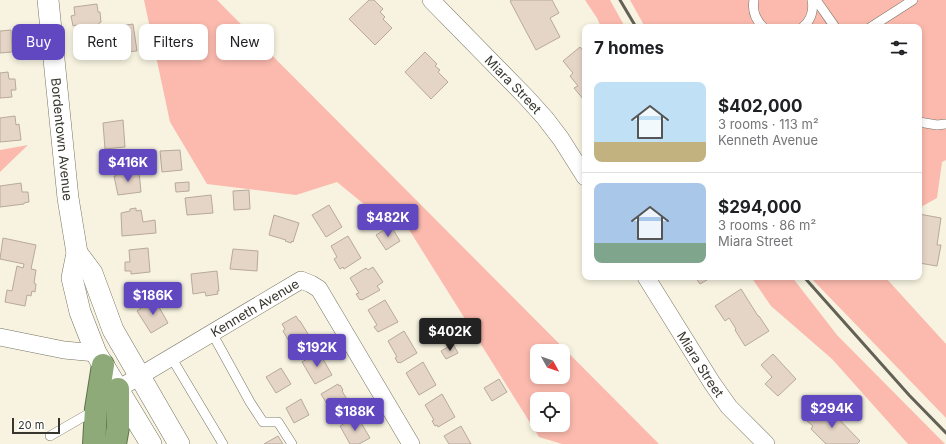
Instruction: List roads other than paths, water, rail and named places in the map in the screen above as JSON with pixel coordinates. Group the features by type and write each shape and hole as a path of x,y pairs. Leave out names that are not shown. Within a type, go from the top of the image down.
{"highway":[{"path":"94,444 100,359"},
{"path":"115,444 118,427 118,389"}],"street":[{"name":"Bordentown Avenue","path":"48,0 68,198 77,253 72,278 80,312 100,359 151,444"},
{"name":"Miara Street","path":"431,0 526,96 561,139 582,173"},
{"name":"Bordentown Avenue","path":"77,253 92,274 112,330 179,444"},
{"name":"Kenneth Avenue","path":"118,389 301,280 319,289 411,444"},
{"name":"Miara Street","path":"648,280 716,389 729,406 766,444"},
{"path":"0,337 100,359"}],"lane":[{"path":"754,0 753,6 755,15 760,24"},
{"path":"805,24 812,12 812,0"},
{"path":"816,0 833,24"},
{"path":"876,24 913,0"},
{"path":"922,122 937,125 946,124"},
{"path":"212,333 250,402 263,422 278,422 292,444"},
{"path":"171,357 223,444"},
{"path":"50,436 96,410"}],"railway":[{"path":"620,0 634,24"},
{"path":"807,280 909,395 946,433"}]}
